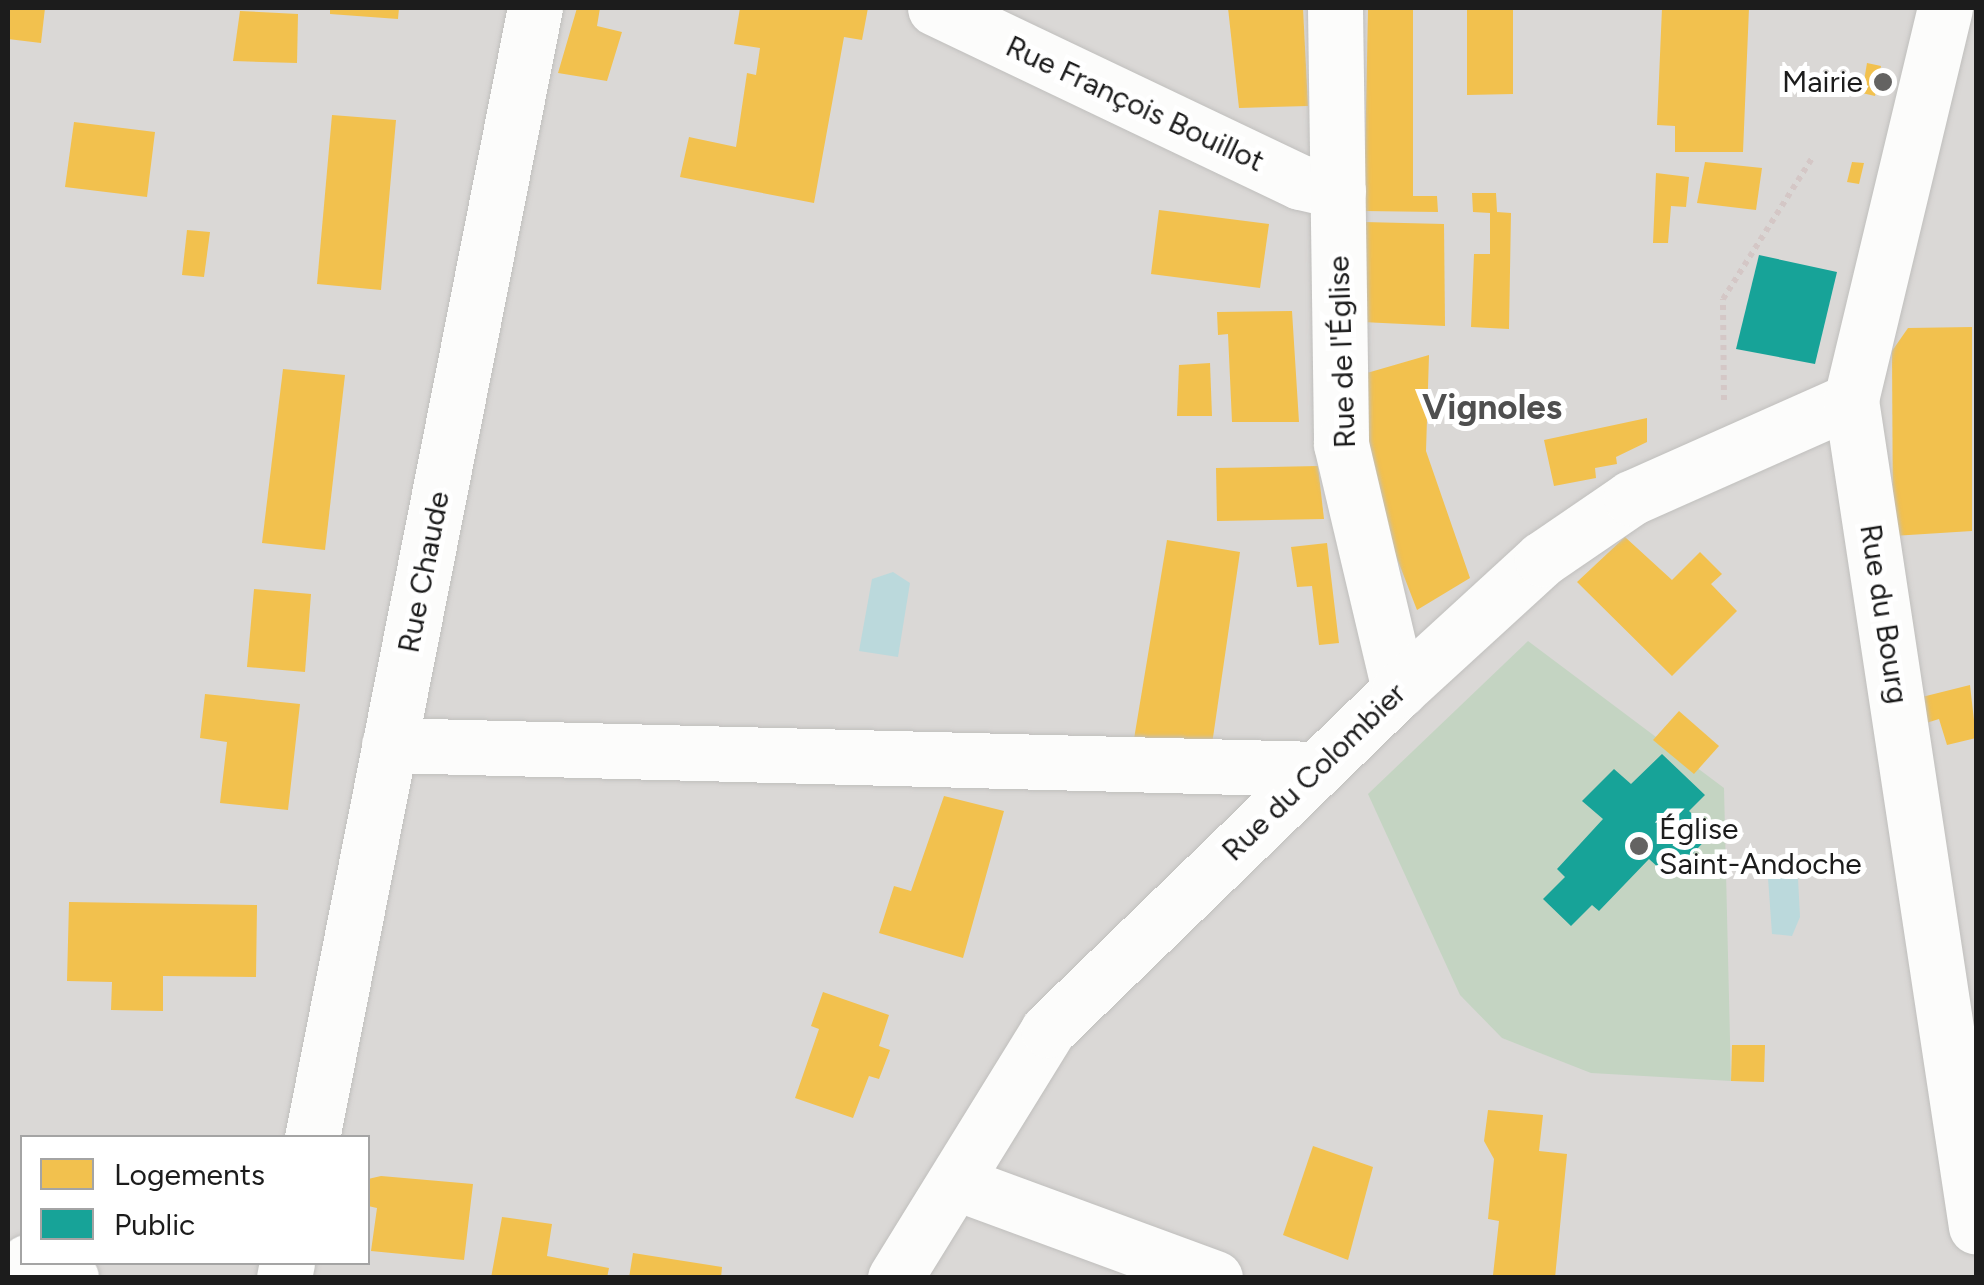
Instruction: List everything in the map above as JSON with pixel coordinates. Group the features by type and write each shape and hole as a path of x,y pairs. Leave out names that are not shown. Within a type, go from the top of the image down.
{"street":[{"name":"Rue Chaude","path":"313,1135 535,8"},
{"name":"Rue François Bouillot","path":"935,8 1213,143 1300,182 1338,191"},
{"name":"Rue de l'Église","path":"1335,8 1341,444 1399,690"},
{"name":"Rue du Bourg","path":"1944,8 1851,400 1976,1227"},
{"name":"Rue du Colombier","path":"896,1278 1048,1030 1399,690 1542,559 1631,498 1851,400"},
{"path":"390,745 1315,769"},
{"path":"957,1182 1214,1278"},
{"path":"34,1265 71,1278"}],"path":[{"path":"1742,448 1723,398 1724,300 1812,158"}],"shaded area":[{"path":"8,8 1976,8 1976,1277 8,1277"}],"green space":[{"path":"1528,641 1724,788 1731,1081 1591,1073 1502,1038 1460,995 1368,794"}],"water":[{"path":"893,572 910,583 898,657 859,651 872,579"},
{"path":"1779,864 1790,864 1798,878 1800,917 1792,936 1772,934 1768,878"}],"building: Logements":[{"path":"8,8 45,8 41,43 8,39"},
{"path":"330,8 399,8 398,19 330,14"},
{"path":"577,8 600,8 597,26 622,32 607,81 558,73"},
{"path":"740,8 868,8 862,40 844,37 814,203 680,177 689,137 736,147 747,73 756,75 760,48 734,44"},
{"path":"1228,8 1303,8 1308,106 1239,108"},
{"path":"1368,8 1413,8 1413,196 1437,196 1438,212 1364,211"},
{"path":"1467,8 1513,8 1513,94 1467,95"},
{"path":"1662,8 1749,8 1743,152 1675,152 1675,126 1657,125"},
{"path":"240,11 298,14 297,63 233,61"},
{"path":"1867,63 1881,66 1875,96 1862,93"},
{"path":"332,115 396,120 381,290 317,284"},
{"path":"74,122 155,132 147,197 65,187"},
{"path":"1705,162 1762,168 1756,210 1697,203"},
{"path":"1852,162 1864,163 1859,184 1847,182"},
{"path":"1656,173 1689,177 1686,207 1671,206 1668,243 1653,243"},
{"path":"1472,193 1496,193 1497,212 1511,213 1509,329 1471,327 1474,254 1490,254 1490,213 1473,212"},
{"path":"1159,210 1269,224 1260,288 1151,274"},
{"path":"1364,222 1444,224 1445,326 1362,322"},
{"path":"187,230 210,232 204,277 182,275"},
{"path":"1292,311 1299,422 1232,422 1228,334 1218,335 1217,312"},
{"path":"1972,327 1972,531 1893,536 1892,351 1908,328"},
{"path":"1429,355 1426,451 1470,578 1417,610 1364,473 1360,375"},
{"path":"1210,363 1212,416 1177,416 1179,365"},
{"path":"283,369 345,375 325,550 262,543"},
{"path":"1647,418 1647,442 1616,457 1617,464 1595,468 1596,478 1554,486 1544,440"},
{"path":"1318,466 1324,519 1217,521 1216,468"},
{"path":"1625,537 1672,580 1700,552 1722,574 1711,584 1737,611 1672,676 1577,582"},
{"path":"1167,540 1240,552 1210,758 1132,751"},
{"path":"1327,543 1339,643 1319,645 1312,586 1297,587 1291,547"},
{"path":"254,589 311,594 305,672 247,667"},
{"path":"1970,685 1976,738 1947,745 1939,719 1923,724 1918,698"},
{"path":"205,694 300,704 288,810 220,803 227,742 200,738"},
{"path":"1679,711 1719,746 1694,774 1653,740"},
{"path":"944,796 1004,811 963,958 879,933 894,886 911,891"},
{"path":"69,902 257,905 256,977 163,976 163,1011 111,1010 112,982 67,981"},
{"path":"823,992 889,1015 879,1046 890,1050 879,1079 869,1076 853,1118 795,1098 819,1029 811,1026"},
{"path":"1732,1045 1765,1045 1764,1082 1731,1081"},
{"path":"1488,1110 1543,1115 1539,1151 1567,1154 1555,1278 1493,1275 1499,1221 1488,1219 1494,1159 1484,1141"},
{"path":"1313,1146 1373,1167 1348,1260 1283,1235"},
{"path":"381,1176 473,1184 464,1260 371,1251 377,1208 370,1206 370,1179"},
{"path":"502,1217 552,1224 547,1256 609,1268 607,1278 491,1278"},
{"path":"633,1253 722,1267 721,1278 629,1278"}],"building: Public":[{"path":"1759,255 1837,272 1815,364 1736,349"},
{"name":"Église Saint-Andoche","path":"1662,754 1705,795 1689,811 1712,833 1670,878 1649,859 1599,911 1592,905 1571,926 1543,899 1565,877 1557,869 1603,819 1582,801 1614,769 1631,784"}],"place":[{"name":"Mairie","path":"1883,82"},
{"name":"Église Saint-Andoche","path":"1639,846"}],"district":[{"name":"Vignoles","path":"1492,407"}]}
